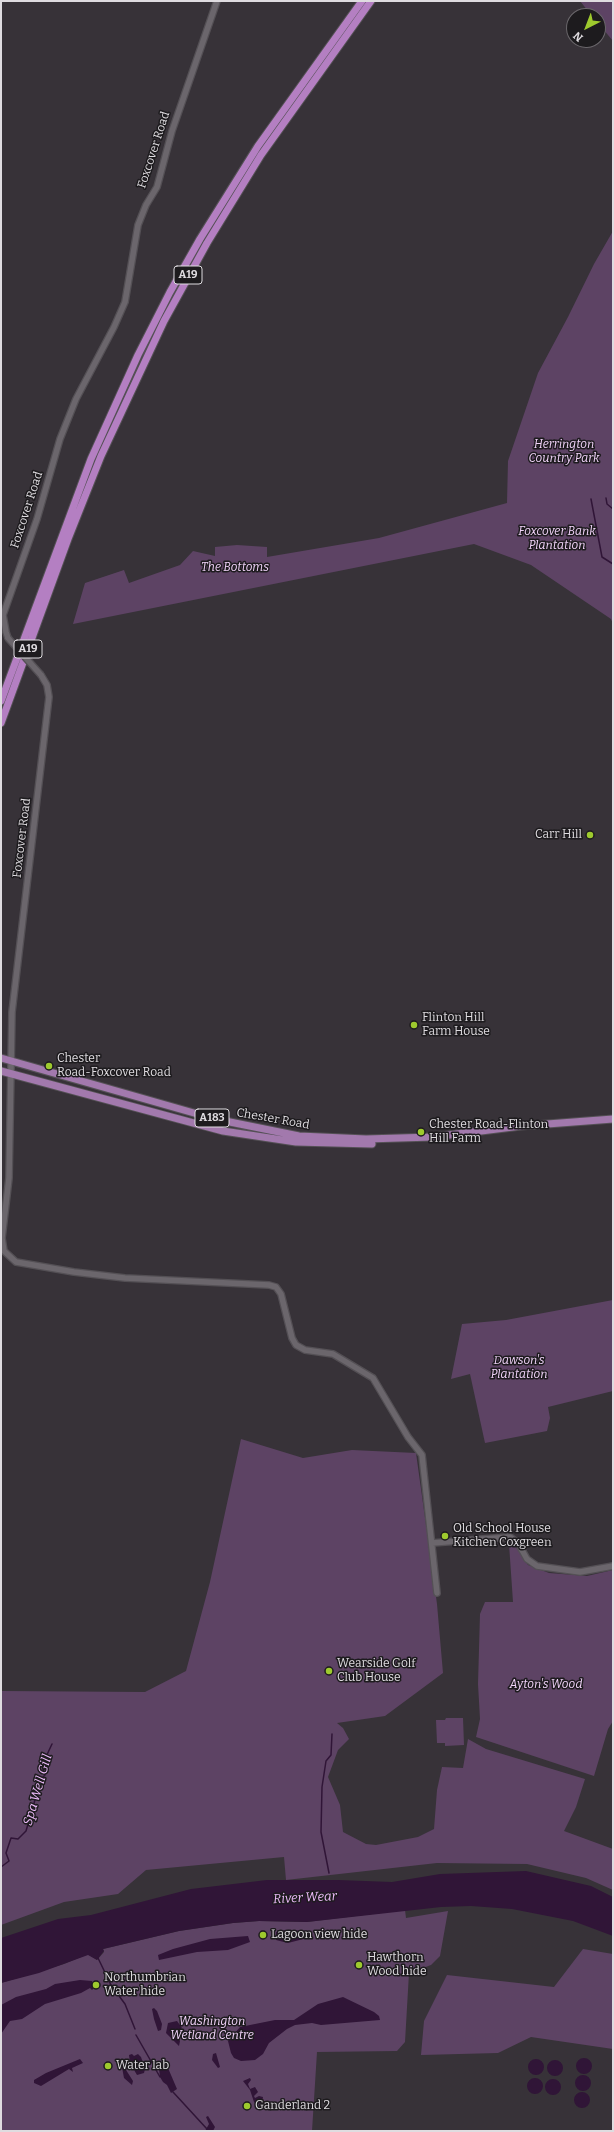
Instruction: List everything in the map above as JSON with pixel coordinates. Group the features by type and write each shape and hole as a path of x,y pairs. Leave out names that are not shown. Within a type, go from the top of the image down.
{"highway":[{"name":"A19","path":"1,700 91,459 124,386 170,292 200,239 258,146 362,1"},
{"name":"A19","path":"1,722 68,539 101,456 164,321 206,243 261,155 371,1"}],"main road":[{"name":"Chester Road","path":"1,1058 145,1100 258,1129 299,1136 338,1139 429,1137"},
{"name":"Chester Road","path":"1,1071 181,1121 254,1137 296,1142 338,1144 389,1142 521,1126 613,1119"}],"street":[{"name":"Foxcover Road","path":"2,1251 2,1238 9,1178 12,1012 49,697 47,685 41,675 8,638 3,615 37,520 64,428 76,398 114,327 125,302 138,225 157,186 172,131 217,1"},
{"path":"2,1251 16,1262 74,1272 126,1278 273,1286 281,1294 292,1338 296,1345 305,1350 333,1354 373,1378 408,1437 420,1451 424,1460 437,1592"},
{"path":"432,1543 510,1537 518,1543 527,1559 537,1566 580,1572 613,1566"}],"green space":[{"path":"580,1 613,1 613,41 606,33 606,8 586,8"},
{"path":"613,231 613,624 611,619 531,565 474,544 73,624 85,583 124,570 129,583 180,565 193,551 215,556 215,547 237,545 267,547 267,557 379,538 507,503 508,461 538,373 594,264"},
{"name":"Dawson's Plantation","path":"613,1300 613,1391 548,1407 550,1418 547,1431 485,1443 470,1374 451,1379 462,1324 506,1320"},
{"path":"241,1439 303,1458 352,1450 416,1453 437,1604 443,1673 385,1716 337,1723 343,1728 349,1739 338,1750 328,1777 340,1805 343,1832 366,1844 376,1845 418,1837 434,1829 437,1790 442,1767 463,1768 468,1739 486,1749 585,1779 576,1807 564,1831 613,1849 613,1890 586,1878 527,1864 437,1863 286,1880 284,1857 146,1870 118,1894 64,1902 1,1925 1,1691 145,1692 186,1671 210,1582"},
{"name":"Ayton's Wood","path":"509,1544 518,1549 528,1565 549,1573 587,1576 613,1570 613,1721 608,1729 594,1776 476,1737 480,1719 478,1684 480,1614 485,1602 513,1602"},
{"path":"446,1718 463,1718 464,1745 445,1746 445,1743 437,1743 436,1720 445,1720"},
{"name":"Washington Wetland Centre","path":"405,1910 406,1918 448,1911 440,1956 431,1965 409,1973 405,2042 397,2051 317,2052 312,2131 1,2131 1,1983 64,1964 88,1954 97,1960 104,1952 103,1949 179,1931 233,1923 259,1921 307,1922"},
{"path":"583,1949 613,1954 613,2049 531,2037 498,2053 421,2055 424,2021 447,1975 554,1987"}],"water":[{"name":"River Wear","path":"526,1871 591,1886 613,1897 613,1936 573,1921 512,1909 471,1906 441,1907 307,1922 259,1921 233,1923 179,1931 103,1949 104,1951 97,1960 88,1955 39,1973 1,1983 1,1938 58,1919 91,1915 191,1889 267,1880 392,1882 440,1874"},
{"path":"286,1930 309,1931 311,1937 288,1943 276,1940 276,1932"},
{"path":"248,1936 250,1942 228,1950 197,1952 159,1960 158,1955 173,1949 210,1939"},
{"path":"80,1980 92,1981 94,1988 92,1990 90,1988 81,1993 45,2004 22,2019 10,2021 1,2034 1,2005 16,1997 46,1989 55,1984"},
{"path":"343,1997 374,2012 379,2016 380,2020 321,2025 312,2023 295,2025 287,2029 269,2043 263,2054 255,2060 241,2061 234,2058 231,2053 228,2041 240,2027 275,2020 294,2020 318,2004"},
{"path":"154,2008 157,2011 162,2024 161,2030 158,2031 152,2009"},
{"path":"177,2021 182,2028 176,2034 180,2041 179,2046 166,2033 168,2023"},
{"path":"216,2053 220,2067 218,2068 212,2060 213,2054"},
{"path":"132,2054 134,2056 138,2054 141,2057 145,2069 144,2073 137,2075 130,2063 129,2055"},
{"path":"584,2058 591,2063 592,2066 587,2073 584,2074 577,2069 576,2066 581,2059"},
{"path":"80,2059 83,2063 72,2068 73,2072 69,2069 41,2086 34,2083 34,2080 46,2073"},
{"path":"536,2059 543,2064 544,2067 539,2074 536,2075 529,2070 528,2067 533,2060"},
{"path":"555,2060 562,2065 563,2068 558,2075 555,2076 548,2071 547,2068 552,2061"},
{"path":"121,2062 133,2081 132,2085 124,2078"},
{"path":"165,2066 168,2068 177,2089 171,2093 167,2085 160,2077 159,2069"},
{"path":"583,2075 590,2080 591,2083 586,2090 583,2091 576,2086 575,2083 580,2076"},
{"path":"250,2078 251,2080 248,2084 250,2089 255,2087 258,2092 254,2096 255,2098 259,2096 263,2097 262,2103 257,2104 254,2102 250,2090 243,2081"},
{"path":"535,2078 542,2083 543,2086 538,2093 535,2094 528,2089 527,2086 532,2079"},
{"path":"553,2079 560,2084 561,2087 556,2094 553,2095 546,2090 545,2087 550,2080"},
{"path":"582,2092 589,2097 590,2100 585,2107 582,2108 575,2103 574,2100 579,2093"},
{"path":"208,2116 215,2127 213,2131 205,2131 209,2124 206,2117"}],"waterway":[{"path":"606,498 607,504 613,509"},
{"path":"591,499 602,557 613,564"},
{"path":"329,1873 321,1832 322,1787 326,1761 331,1755 332,1734"},
{"name":"Spa Well Gill","path":"1,1867 9,1861 6,1853 11,1838 18,1839 26,1831 41,1779 45,1775 43,1769 46,1765 45,1759 52,1744"},
{"path":"98,1958 111,1985 125,2004 135,2029"},
{"path":"136,2035 160,2077"},
{"path":"173,2092 207,2129"}],"place":[{"name":"Carr Hill","path":"590,835"},
{"name":"Flinton Hill Farm House","path":"414,1025"},
{"name":"Chester Road-Foxcover Road","path":"49,1066"},
{"name":"Chester Road-Flinton Hill Farm","path":"421,1132"},
{"name":"Old School House Kitchen Coxgreen","path":"445,1536"},
{"name":"Wearside Golf Club House","path":"329,1671"},
{"name":"Lagoon view hide","path":"263,1935"},
{"name":"Hawthorn Wood hide","path":"359,1965"},
{"name":"Northumbrian Water hide","path":"96,1985"},
{"name":"Water lab","path":"108,2066"},
{"name":"Ganderland 2","path":"247,2106"}],"park label":[{"name":"Herrington Country Park","path":"564,452"},
{"name":"Foxcover Bank Plantation","path":"557,539"},
{"name":"The Bottoms","path":"235,568"}]}
